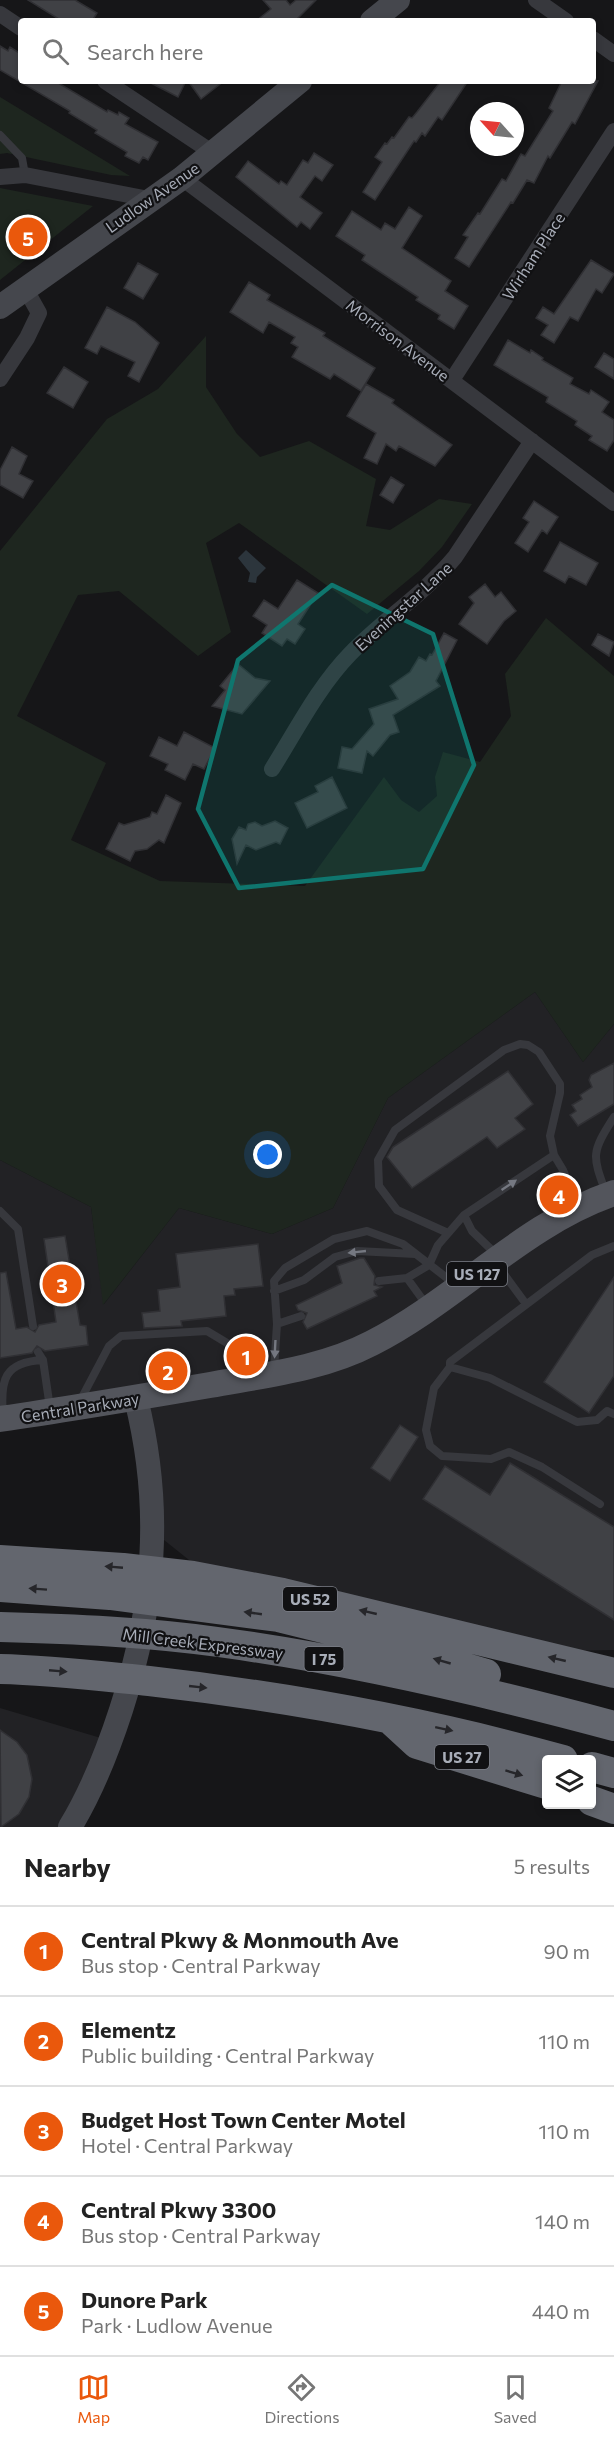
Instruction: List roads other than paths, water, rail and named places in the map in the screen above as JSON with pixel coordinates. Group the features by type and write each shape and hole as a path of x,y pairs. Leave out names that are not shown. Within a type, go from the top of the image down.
{"highway":[{"name":"US 52","path":"0,1560 123,1568 193,1576 294,1595 614,1672"},
{"path":"0,1587 110,1595 278,1617 367,1639 503,1678 552,1709"},
{"name":"Mill Creek Expressway","path":"0,1627 92,1630 218,1642 384,1669 614,1726"},
{"path":"0,1669 44,1670 253,1693 386,1716 543,1755"},
{"name":"US 27","path":"386,1716 417,1744 542,1783"},
{"path":"596,1768 614,1773"},
{"path":"596,1803 614,1809"}],"main road":[{"name":"Central Parkway","path":"2,1418 136,1399 274,1373 340,1357 371,1344 578,1209 611,1194"}],"street":[{"path":"376,18 398,0"},
{"path":"536,0 562,18"},
{"path":"0,14 18,26"},
{"path":"596,41 614,54"},
{"path":"110,84 213,153"},
{"name":"Ludlow Avenue","path":"0,307 149,199 182,178 296,84"},
{"name":"Wirham Place","path":"452,380 614,131"},
{"path":"0,177 25,175 149,199"},
{"name":"Morrison Avenue","path":"182,178 614,503"},
{"path":"0,379 27,338 39,313 25,288"},
{"name":"Eveningstar Lane","path":"272,769 336,670 351,653 442,573 455,557 532,441"},
{"path":"70,1827 82,1807 111,1741 138,1659 151,1572 154,1532 148,1452 136,1399"}],"lane":[{"path":"0,135 22,158 25,175"},
{"path":"448,1233 397,1210 379,1186 378,1160 395,1130 496,1056 520,1044 528,1045 539,1052 560,1084 550,1136 554,1155 563,1170 578,1209"},
{"path":"611,1194 594,1158 601,1137 614,1117"},
{"path":"379,1281 407,1278 429,1265 438,1245 464,1215 554,1155"},
{"path":"0,1211 18,1229 33,1326"},
{"path":"464,1215 472,1230 498,1260 526,1304"},
{"path":"274,1373 277,1324 274,1281 285,1268 334,1239 367,1231 403,1244 459,1287"},
{"path":"600,1504 542,1467 509,1452 491,1459 442,1456 430,1446 426,1430 434,1388 450,1368 450,1362 592,1255 614,1246"},
{"path":"274,1291 304,1280 335,1257 357,1251 415,1254"},
{"path":"407,1278 428,1308"},
{"path":"277,1324 301,1316"},
{"path":"77,1408 109,1346 121,1336 207,1331 232,1346 241,1379"},
{"path":"2,1418 0,1391 3,1378 15,1366 40,1356 51,1412"},
{"path":"450,1368 490,1378 577,1422 597,1420 607,1411 614,1413"}],"place":[{"name":"Dunore Park","path":"28,237"},
{"name":"Central Pkwy 3300","path":"559,1195"},
{"name":"Budget Host Town Center Motel","path":"62,1284"},
{"name":"Central Pkwy & Monmouth Ave","path":"246,1356"},
{"name":"Elementz","path":"168,1371"}]}
